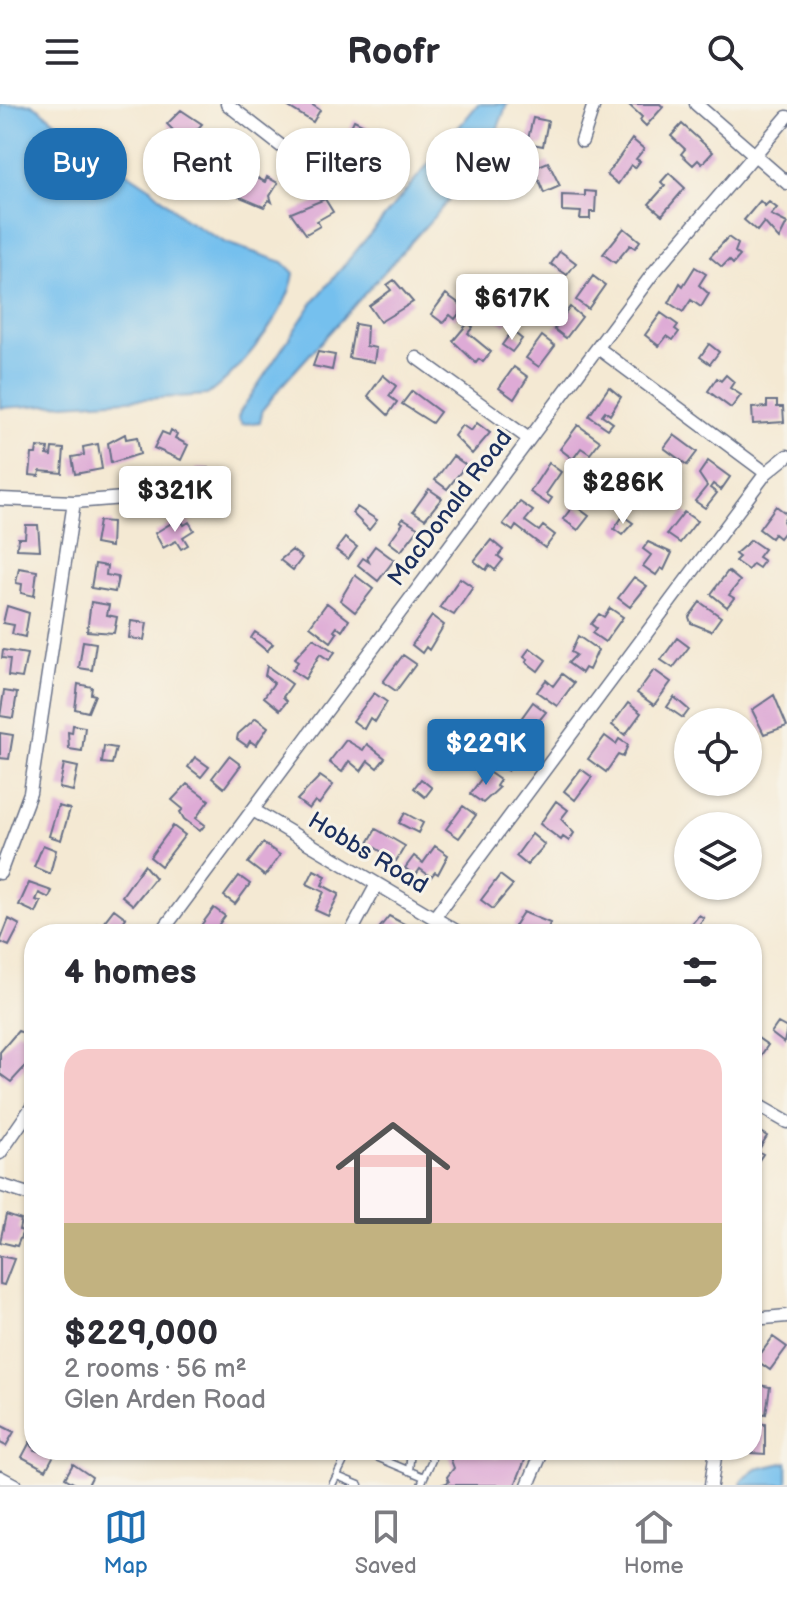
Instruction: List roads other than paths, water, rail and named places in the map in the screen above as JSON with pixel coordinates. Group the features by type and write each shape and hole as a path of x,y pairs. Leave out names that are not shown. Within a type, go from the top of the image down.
{"street":[{"path":"227,104 276,142"},
{"path":"582,141 594,104"},
{"path":"696,104 787,183"},
{"name":"MacDonald Road","path":"168,924 654,272 787,117"},
{"path":"598,348 766,473"},
{"path":"417,358 529,439"},
{"path":"434,918 766,473 787,456"},
{"path":"0,499 74,502 148,496"},
{"path":"0,873 30,793 74,502"},
{"name":"Hobbs Road","path":"253,810 444,924"},
{"path":"355,924 377,884"},
{"path":"762,1108 787,1122"},
{"path":"0,1153 24,1118"},
{"path":"0,1185 24,1193"},
{"path":"762,1318 787,1316"},
{"path":"528,1485 539,1460"},
{"path":"711,1485 715,1460"},
{"path":"0,1477 15,1485"}],"lane":[{"path":"332,1485 343,1460"},
{"path":"383,1460 424,1477"},
{"path":"409,1471 410,1460"},
{"path":"421,1485 432,1460"},
{"path":"337,1476 359,1485"}],"water":[{"path":"0,104 31,104 64,128 24,128 24,200 127,200 127,172 143,183 143,200 164,200 184,219 226,243 283,262 294,273 283,305 261,340 233,372 207,395 0,408"},
{"path":"478,104 507,104 498,128 458,128"},
{"path":"426,167 426,200 449,200 284,383 263,409 260,422 242,424 238,418 240,412 311,305 398,200 410,200 410,186"},
{"path":"787,1462 787,1485 741,1485 742,1480 757,1469"}]}
